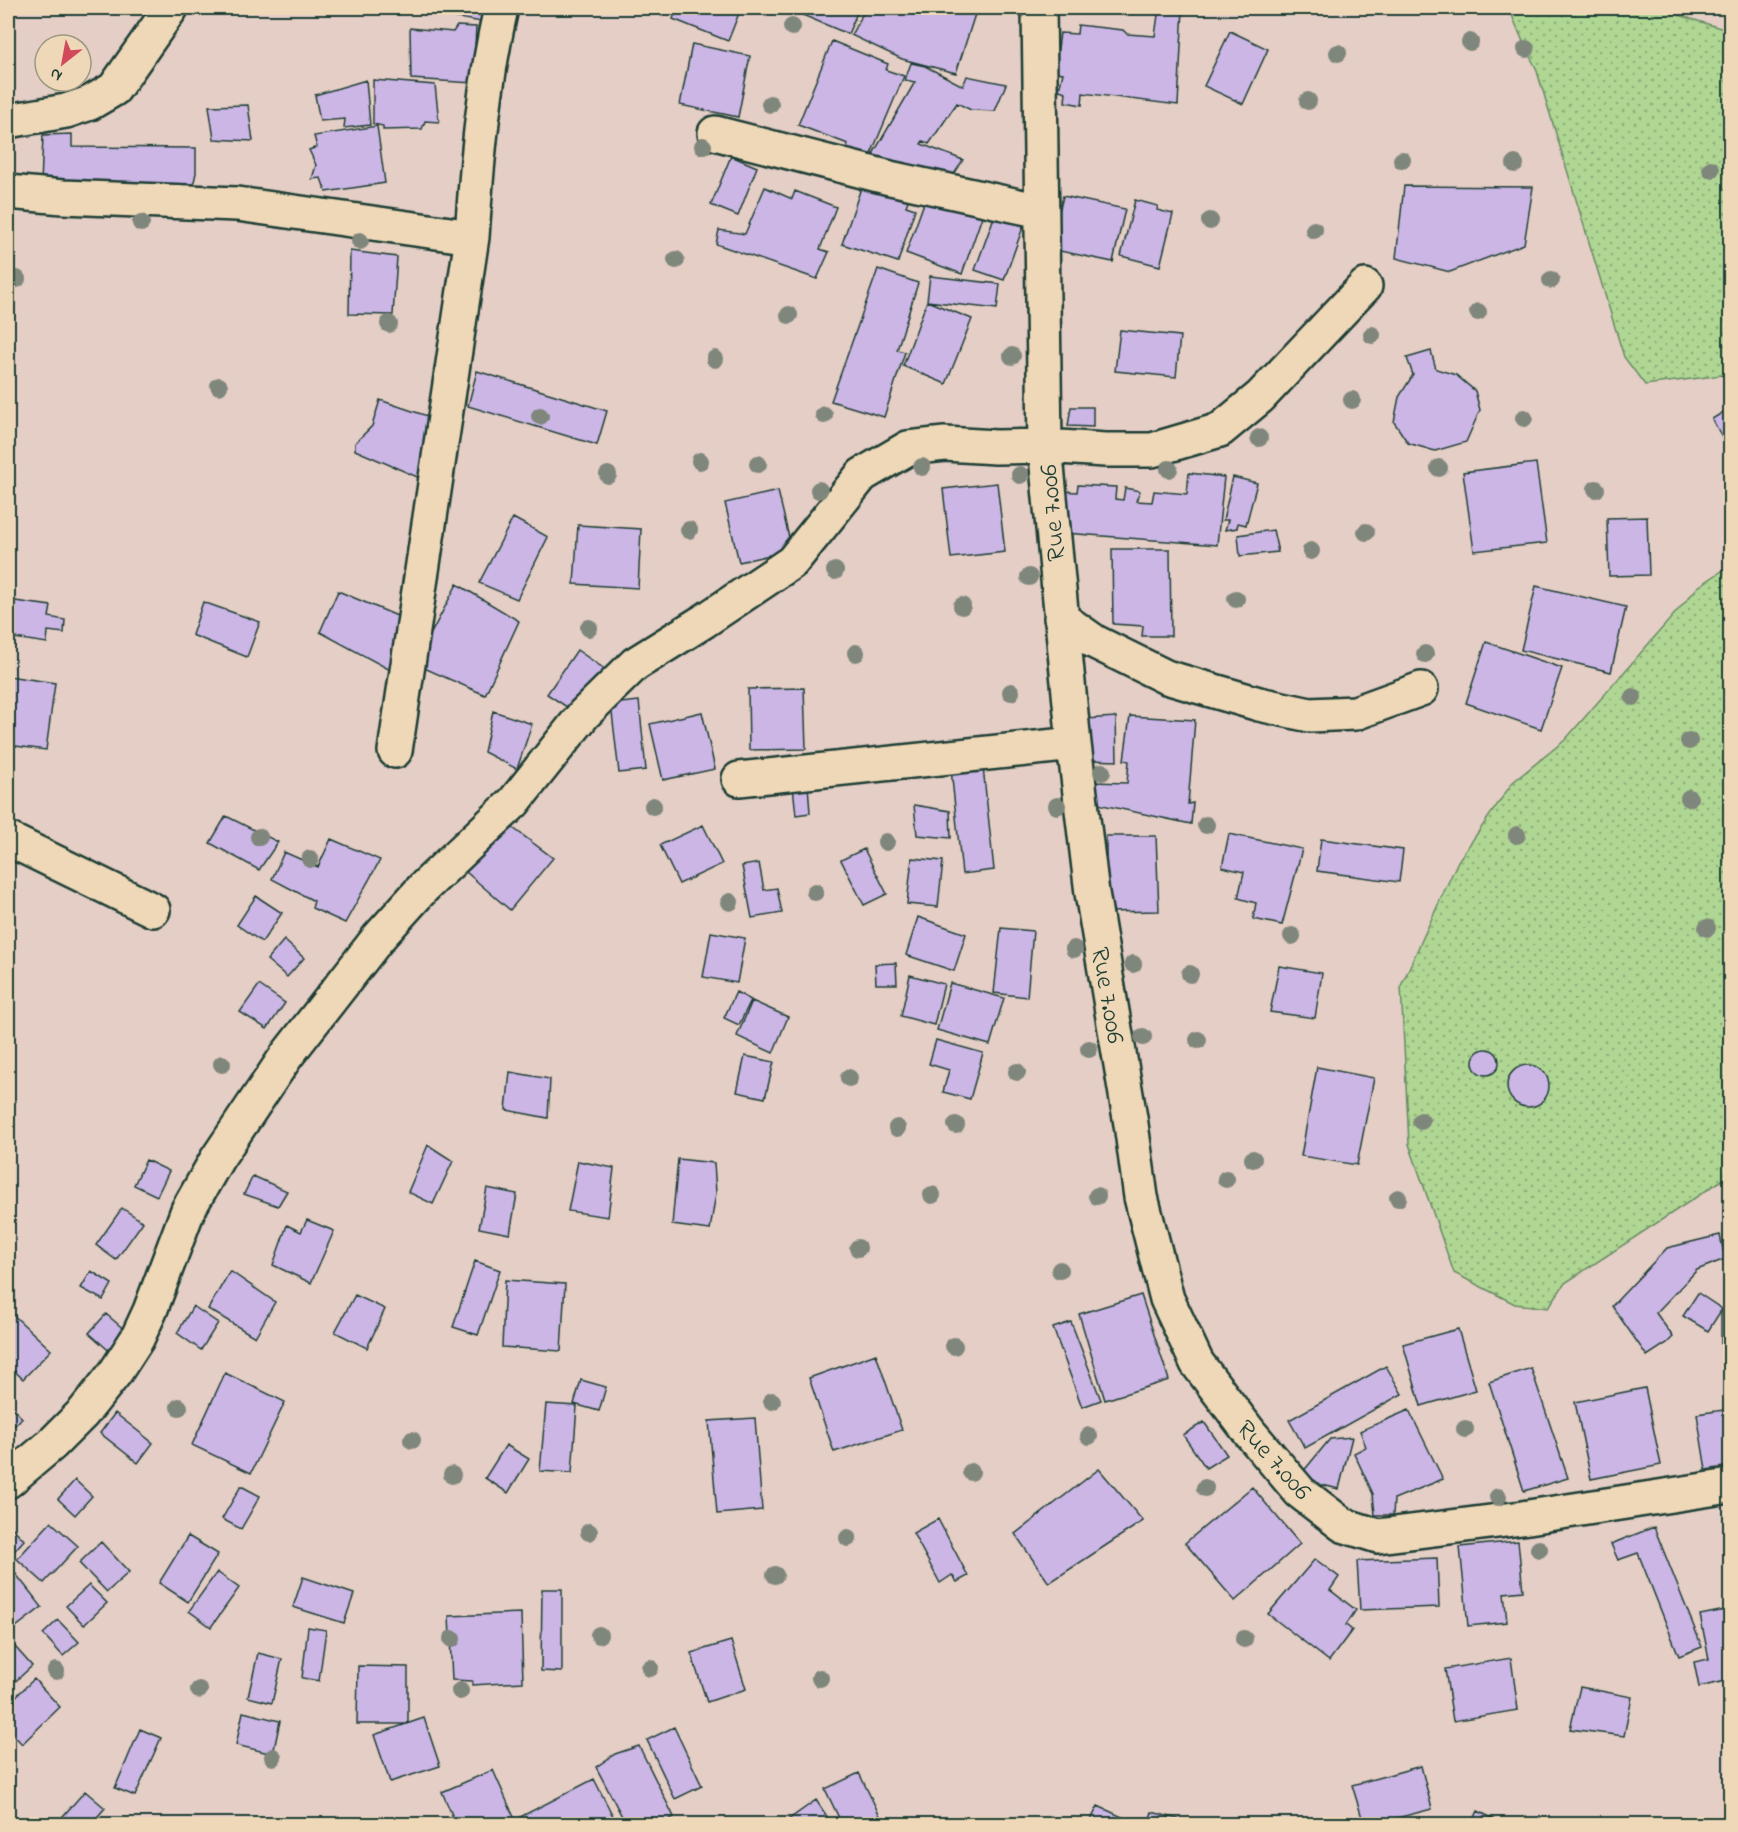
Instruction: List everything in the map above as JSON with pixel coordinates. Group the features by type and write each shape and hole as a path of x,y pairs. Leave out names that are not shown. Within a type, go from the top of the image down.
{"street":[{"path":"8,121 66,111 90,103 114,89 171,8"},
{"path":"395,752 472,237 476,176 490,56 501,8"},
{"name":"Rue 7.006","path":"1039,8 1045,446 1061,618 1092,893 1141,1197 1167,1299 1197,1363 1250,1433 1300,1492 1343,1525 1378,1536 1522,1518 1731,1486"},
{"path":"715,132 890,178 1041,212"},
{"path":"8,192 63,197 237,204 472,237"},
{"path":"8,1481 52,1444 83,1413 121,1364 137,1339 150,1311 188,1210 217,1158 287,1055 379,938 424,887 514,802 584,714 635,664 792,562 862,475 908,448 945,444 1152,450 1220,430 1260,397 1365,286"},
{"path":"1061,618 1095,642 1166,677 1259,704 1310,715 1355,713 1421,688"},
{"path":"739,779 1074,744"},
{"path":"8,839 153,910"}],"green space":[{"path":"1509,8 1657,8 1730,31 1730,374 1645,385 1624,357 1536,68"},
{"path":"1725,569 1730,570 1730,1175 1565,1283 1548,1308 1515,1304 1454,1273 1409,1144 1401,986 1458,861 1513,782 1565,740 1698,587"}],"building":[{"path":"447,8 484,8 482,22 447,16"},
{"path":"677,8 741,8 728,41 673,19"},
{"path":"786,8 859,8 848,34"},
{"path":"866,8 977,8 956,73 902,59 851,35"},
{"path":"1159,8 1183,8 1178,105 1083,93 1082,105 1065,102 1066,92 1059,90 1063,73 1055,72 1060,33 1077,34 1078,25 1123,30 1127,34 1155,36"},
{"path":"457,26 476,27 473,83 411,79 410,28 453,32"},
{"path":"1230,31 1268,49 1243,104 1204,86"},
{"path":"832,41 888,64 886,70 904,76 866,166 843,157 848,144 798,125"},
{"path":"692,44 750,56 738,117 680,105"},
{"path":"911,63 925,66 963,86 967,76 1006,84 995,111 971,110 957,103 929,144 923,141 921,144 963,160 948,184 870,159 915,82 905,80"},
{"path":"366,80 370,125 344,128 345,119 320,121 315,95"},
{"path":"373,80 435,85 439,122 425,121 422,129 383,130 383,126 373,124"},
{"path":"248,105 253,141 214,139 209,106"},
{"path":"377,126 385,183 326,192 321,178 312,179 316,165 309,150 317,147 314,136"},
{"path":"72,134 72,147 196,148 196,173 191,195 41,185 43,135"},
{"path":"731,156 757,167 738,216 711,205"},
{"path":"864,179 910,195 906,206 915,209 898,262 842,244"},
{"path":"1404,186 1533,187 1524,244 1450,272 1396,258"},
{"path":"765,187 792,199 795,191 836,207 820,249 829,252 817,279 716,244 719,230 745,234"},
{"path":"929,189 985,208 962,274 906,253"},
{"path":"1063,196 1125,209 1113,262 1055,250 1059,232 1055,230"},
{"path":"1135,200 1158,206 1157,210 1173,214 1160,266 1121,256"},
{"path":"998,206 1027,216 1004,280 975,270"},
{"path":"350,251 397,257 393,315 349,314"},
{"path":"878,269 918,283 897,350 905,352 884,417 831,401"},
{"path":"930,276 1000,284 997,309 927,301"},
{"path":"927,301 972,319 946,384 903,366"},
{"path":"1120,330 1180,336 1176,377 1115,371"},
{"path":"1431,351 1436,369 1456,375 1475,391 1480,410 1466,442 1435,451 1408,443 1394,422 1399,397 1413,375 1407,358"},
{"path":"477,371 607,411 597,445 468,406"},
{"path":"380,400 439,420 422,479 355,450 355,443 372,426"},
{"path":"1071,407 1093,407 1093,427 1068,426"},
{"path":"1730,408 1730,451 1712,419"},
{"path":"1536,463 1547,543 1474,551 1463,472"},
{"path":"1189,473 1224,477 1217,545 1065,533 1063,491 1077,492 1078,485 1116,487 1115,499 1123,500 1125,488 1140,491 1136,501 1152,502 1154,491 1187,494"},
{"path":"1233,477 1257,483 1246,525 1238,523 1237,528 1225,530 1228,520 1223,520"},
{"path":"997,483 1005,552 951,558 943,489"},
{"path":"778,491 792,550 739,562 725,503"},
{"path":"1647,517 1649,575 1609,576 1607,518"},
{"path":"513,518 548,537 517,599 479,583"},
{"path":"578,525 641,529 638,588 574,584"},
{"path":"1273,530 1278,552 1240,556 1238,535"},
{"path":"1112,549 1170,549 1171,636 1142,636 1143,626 1113,624"},
{"path":"457,584 519,621 485,695 415,664"},
{"path":"1536,586 1626,607 1611,672 1521,650"},
{"path":"338,591 409,621 392,671 320,632"},
{"path":"8,600 51,606 49,617 65,620 64,633 48,631 47,643 8,637"},
{"path":"203,602 260,622 247,657 192,635"},
{"path":"1486,642 1562,668 1541,729 1466,703"},
{"path":"577,650 606,670 576,713 547,694"},
{"path":"8,676 55,683 46,750 8,745"},
{"path":"804,688 806,749 749,750 748,689"},
{"path":"639,701 646,770 619,773 611,704"},
{"path":"493,711 532,724 517,769 484,752"},
{"path":"702,712 715,769 663,780 650,724"},
{"path":"1130,716 1195,720 1188,804 1193,803 1191,824 1093,803 1092,782 1127,783 1129,761 1124,760"},
{"path":"1116,717 1117,761 1089,760 1085,719"},
{"path":"983,767 994,870 962,874 951,769"},
{"path":"808,785 810,813 796,815 793,787"},
{"path":"914,805 950,811 951,838 917,835"},
{"path":"226,816 278,842 259,870 210,843"},
{"path":"509,825 553,858 510,910 466,872"},
{"path":"703,825 722,864 679,884 660,845"},
{"path":"1229,834 1302,849 1282,925 1253,919 1256,903 1238,898 1244,872 1222,867"},
{"path":"1106,836 1156,836 1159,911 1106,912"},
{"path":"331,839 380,860 345,923 312,908 314,901 272,879 284,852 318,867"},
{"path":"1321,839 1403,850 1399,882 1317,871"},
{"path":"864,849 887,894 864,905 841,860"},
{"path":"912,858 943,861 938,907 907,904"},
{"path":"759,863 764,890 777,888 782,913 752,918 742,866"},
{"path":"256,896 282,913 262,942 237,925"},
{"path":"918,917 966,934 954,971 906,955"},
{"path":"1001,928 1033,931 1027,997 994,993"},
{"path":"711,932 745,938 737,983 703,977"},
{"path":"284,940 304,958 287,977 267,960"},
{"path":"896,963 897,984 876,984 875,964"},
{"path":"1279,966 1322,973 1315,1018 1270,1012"},
{"path":"910,975 944,984 934,1025 901,1016"},
{"path":"950,983 1004,998 990,1045 937,1030"},
{"path":"259,985 285,1003 267,1029 240,1012"},
{"path":"736,992 751,1000 739,1025 724,1018"},
{"path":"752,1001 788,1017 773,1053 737,1036"},
{"path":"936,1040 983,1053 970,1099 943,1092 949,1070 929,1064"},
{"path":"1486,1049 1495,1053 1499,1062 1495,1071 1486,1075 1477,1071 1473,1062 1477,1053"},
{"path":"745,1056 774,1062 765,1098 737,1092"},
{"path":"1528,1065 1543,1071 1549,1086 1543,1101 1528,1107 1513,1101 1507,1086 1513,1071"},
{"path":"1317,1067 1374,1078 1357,1165 1301,1156"},
{"path":"510,1072 550,1079 548,1118 506,1110"},
{"path":"428,1145 453,1161 433,1204 408,1192"},
{"path":"678,1159 714,1163 716,1193 710,1230 672,1225"},
{"path":"146,1160 169,1171 157,1196 134,1185"},
{"path":"578,1161 614,1168 608,1217 568,1211"},
{"path":"253,1176 287,1191 278,1206 244,1194"},
{"path":"487,1188 517,1194 510,1234 479,1228"},
{"path":"122,1208 143,1222 116,1260 96,1245"},
{"path":"307,1220 334,1231 311,1283 273,1265 287,1225 301,1232"},
{"path":"1720,1235 1725,1259 1697,1270 1656,1313 1673,1337 1647,1356 1612,1306 1667,1248"},
{"path":"475,1261 500,1270 478,1335 453,1327"},
{"path":"91,1271 112,1284 103,1300 81,1288"},
{"path":"230,1271 275,1302 255,1337 208,1309"},
{"path":"505,1280 565,1284 561,1351 502,1347"},
{"path":"1698,1293 1722,1309 1708,1331 1683,1316"},
{"path":"355,1295 385,1309 367,1348 335,1332"},
{"path":"1141,1295 1169,1380 1105,1400 1079,1314"},
{"path":"1730,1298 1730,1344 1721,1344 1721,1314"},
{"path":"193,1306 218,1323 201,1350 177,1333"},
{"path":"8,1310 51,1350 23,1379 8,1365"},
{"path":"106,1314 132,1336 115,1356 89,1333"},
{"path":"1071,1322 1101,1400 1082,1407 1053,1328"},
{"path":"1458,1329 1476,1390 1421,1406 1403,1344"},
{"path":"876,1354 902,1430 834,1452 809,1378"},
{"path":"1386,1366 1402,1394 1305,1448 1289,1420"},
{"path":"1531,1368 1568,1478 1524,1491 1489,1382"},
{"path":"225,1373 285,1402 251,1473 192,1445"},
{"path":"581,1380 606,1387 599,1411 574,1404"},
{"path":"1645,1388 1661,1465 1591,1479 1575,1402"},
{"path":"8,1403 22,1418 8,1432"},
{"path":"546,1404 577,1406 572,1473 540,1471"},
{"path":"1730,1409 1730,1466 1706,1470 1697,1414"},
{"path":"1409,1410 1443,1479 1394,1499 1393,1515 1375,1515 1373,1494 1354,1453 1366,1447 1360,1431"},
{"path":"115,1413 153,1443 138,1463 100,1433"},
{"path":"755,1418 762,1510 717,1514 709,1421"},
{"path":"1204,1422 1227,1455 1206,1468 1183,1435"},
{"path":"1352,1437 1339,1489 1297,1479 1330,1439"},
{"path":"506,1445 529,1459 508,1493 485,1478"},
{"path":"1099,1469 1143,1521 1049,1583 1015,1534"},
{"path":"75,1480 92,1496 75,1515 58,1499"},
{"path":"241,1486 260,1496 241,1529 222,1519"},
{"path":"1252,1487 1300,1544 1235,1601 1185,1543"},
{"path":"938,1519 968,1576 957,1582 952,1575 940,1583 913,1533"},
{"path":"51,1522 78,1546 44,1583 17,1559"},
{"path":"8,1523 24,1540 8,1558"},
{"path":"1654,1527 1702,1647 1679,1656 1638,1553 1618,1560 1611,1544"},
{"path":"188,1536 218,1554 188,1602 159,1583"},
{"path":"1518,1541 1523,1591 1504,1593 1507,1622 1468,1626 1460,1547"},
{"path":"101,1542 129,1572 107,1592 79,1563"},
{"path":"1437,1558 1439,1607 1360,1610 1357,1561"},
{"path":"1315,1559 1339,1577 1330,1590 1356,1610 1346,1625 1352,1630 1329,1661 1268,1614"},
{"path":"8,1564 42,1607 8,1633"},
{"path":"217,1572 239,1588 211,1627 189,1611"},
{"path":"303,1577 354,1594 344,1623 293,1607"},
{"path":"89,1585 107,1603 84,1625 66,1606"},
{"path":"542,1589 562,1589 562,1672 541,1671"},
{"path":"1730,1609 1730,1680 1699,1687 1694,1662 1709,1659 1700,1615"},
{"path":"521,1613 523,1682 472,1685 472,1681 452,1680 449,1616"},
{"path":"58,1620 79,1642 63,1656 43,1634"},
{"path":"308,1627 326,1630 319,1681 302,1678"},
{"path":"8,1639 32,1666 8,1688"},
{"path":"731,1641 746,1689 707,1702 691,1653"},
{"path":"258,1653 282,1659 272,1703 248,1697"},
{"path":"1511,1658 1518,1710 1453,1721 1445,1669"},
{"path":"358,1666 408,1667 408,1724 357,1724"},
{"path":"34,1679 60,1707 22,1744 8,1729 8,1704"},
{"path":"1580,1687 1632,1697 1624,1736 1570,1729"},
{"path":"243,1712 280,1721 273,1754 236,1745"},
{"path":"424,1718 440,1766 390,1782 374,1735"},
{"path":"674,1727 702,1786 675,1799 647,1740"},
{"path":"140,1729 161,1738 135,1796 115,1788"},
{"path":"639,1746 674,1817 661,1824 626,1824 596,1767 615,1754"},
{"path":"1421,1766 1432,1809 1381,1822 1382,1824 1364,1824 1352,1785"},
{"path":"493,1770 517,1824 456,1824 442,1792"},
{"path":"859,1773 884,1824 842,1824 825,1789"},
{"path":"594,1779 617,1824 524,1824 520,1817"},
{"path":"85,1791 105,1808 91,1824 56,1824"},
{"path":"816,1800 832,1824 791,1824 788,1820"},
{"path":"1098,1806 1129,1820 1127,1824 1089,1824"},
{"path":"1478,1811 1504,1824 1472,1824"},
{"path":"1152,1812 1196,1824 1148,1824"}]}
